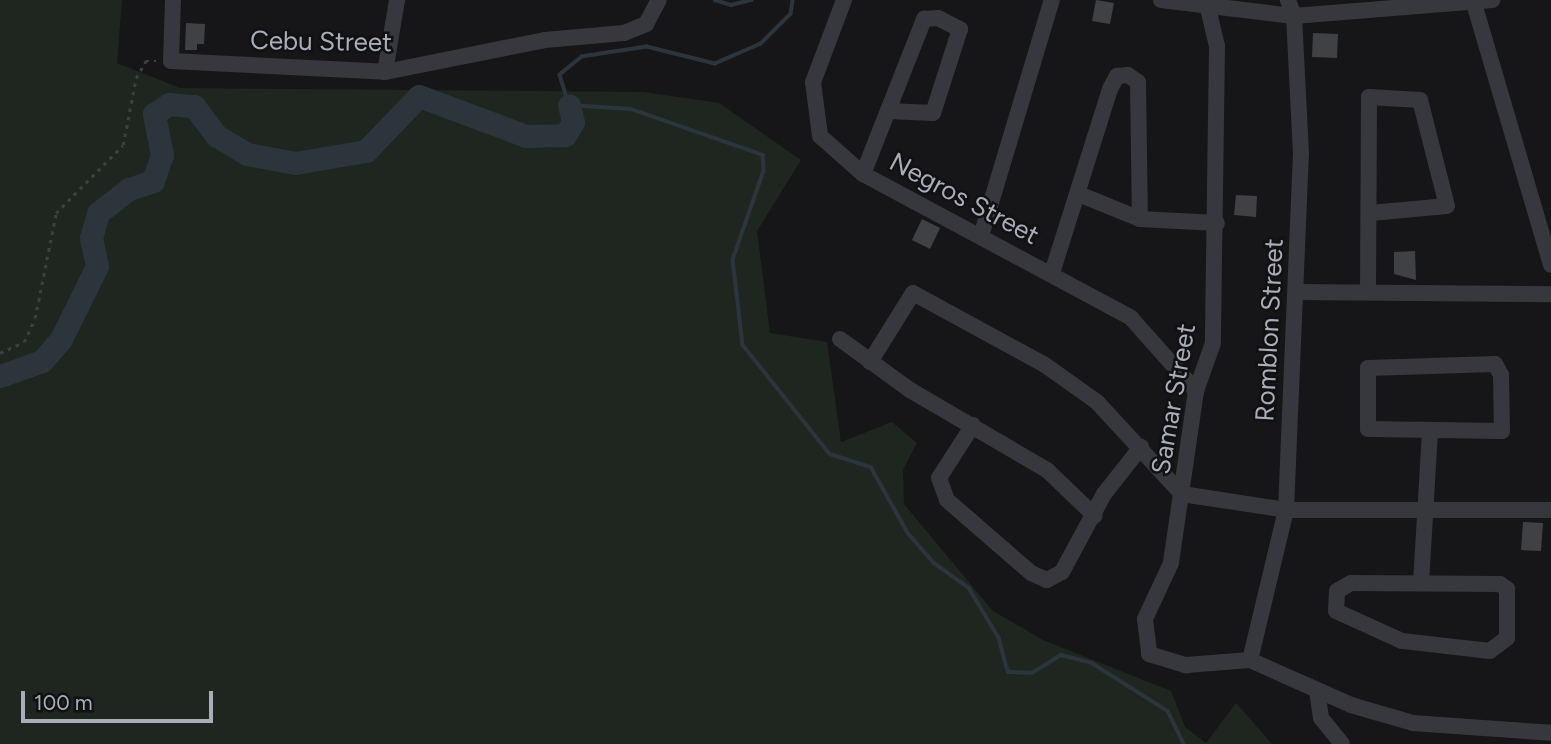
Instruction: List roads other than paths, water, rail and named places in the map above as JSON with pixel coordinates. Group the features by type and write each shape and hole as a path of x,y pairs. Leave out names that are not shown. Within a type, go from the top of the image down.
{"street":[{"name":"Cebu Street","path":"173,0 170,61 385,72 545,40 624,33 646,24 659,0"},
{"path":"385,72 397,0"},
{"name":"Negros Street","path":"844,0 818,59 815,111 820,136 863,174 1052,273 1131,318 1196,391"},
{"path":"981,236 1052,0"},
{"path":"1161,0 1294,16 1492,0"},
{"name":"Romblon Street","path":"1250,660 1286,510 1298,292 1301,154 1294,16 1288,0"},
{"path":"1473,1 1551,265"},
{"name":"Samar Street","path":"1208,5 1217,46 1217,223 1213,343 1196,391 1171,563 1145,619 1149,654 1186,665 1250,660"},
{"path":"863,174 924,19 939,18 960,29 933,113 888,111"},
{"path":"1052,273 1081,194 1110,89 1117,76 1128,75 1138,82 1140,219"},
{"path":"1368,290 1369,97 1420,100 1447,206 1370,213"},
{"path":"1081,194 1140,219 1217,223"},
{"path":"1298,292 1368,290 1551,294"},
{"path":"870,362 913,293 1045,365 1097,402 1182,494 1286,510 1551,510"},
{"path":"840,339 870,362 1047,470 1095,516"},
{"path":"1500,367 1502,431 1430,433 1368,429 1368,368 1500,367"},
{"path":"973,425 939,478 947,500 1031,573 1047,580 1062,572 1095,516 1104,494 1141,447"},
{"path":"1421,583 1430,433"},
{"path":"1421,583 1500,584 1507,589 1503,645 1490,651 1402,640 1336,611 1342,585 1421,583"},
{"path":"1250,660 1317,690 1376,712 1445,727 1551,733"},
{"path":"1317,690 1321,718 1342,744"},
{"path":"1439,744 1445,727"}],"waterway":[{"path":"715,0 731,5 751,0"},
{"path":"793,0 791,14 761,44 715,64 647,47 582,57 560,75 569,105 631,109 763,155 764,171 733,260 743,345 830,454 871,467 908,533 934,563 969,588 999,638 1008,672 1032,673 1061,655 1092,663 1168,711 1184,744"},
{"path":"0,376 42,361 61,339 97,266 91,238 98,213 129,189 153,181 162,155 154,114 169,104 194,106 217,136 247,154 295,163 366,151 419,96 526,136 565,135 573,122 569,105"}]}
